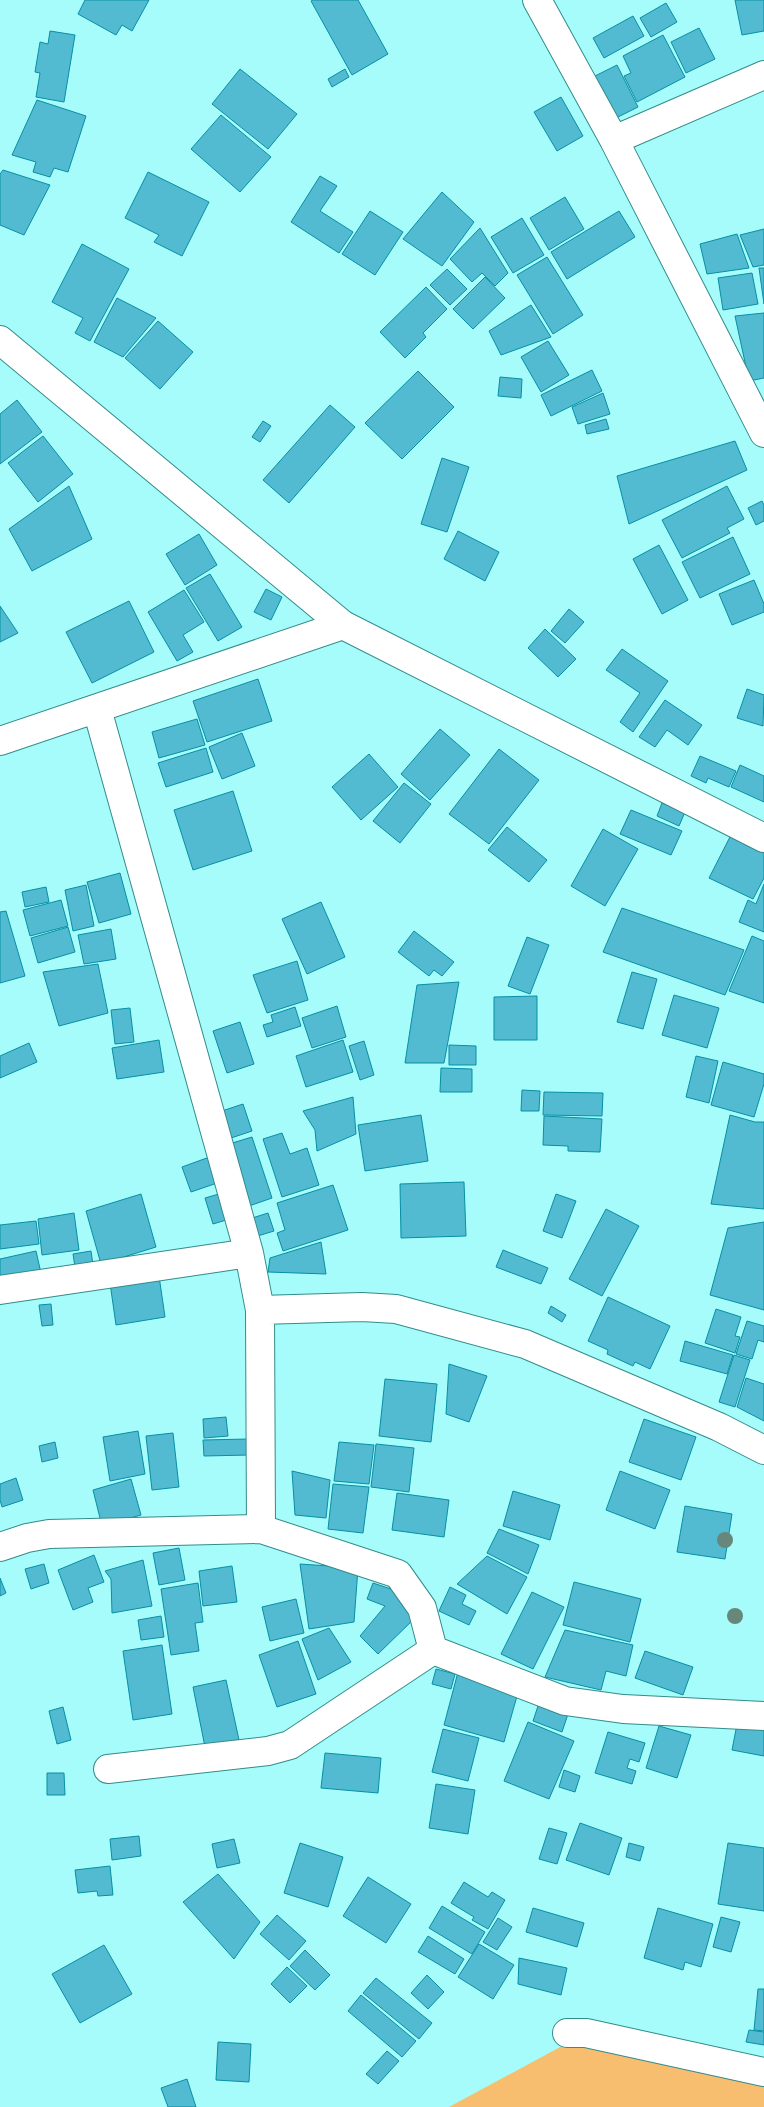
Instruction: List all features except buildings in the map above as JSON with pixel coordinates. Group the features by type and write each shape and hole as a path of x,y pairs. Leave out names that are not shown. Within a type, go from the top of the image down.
{"street":[{"path":"537,0 614,140 764,433"},
{"path":"614,140 764,75"},
{"path":"0,340 343,625 764,838"},
{"path":"0,742 343,625"},
{"path":"96,709 248,1253 260,1310 261,1529"},
{"path":"0,1290 248,1253"},
{"path":"260,1310 362,1307 396,1309 525,1344 719,1427 764,1450"},
{"path":"0,1547 33,1536 49,1534 261,1529 398,1574 422,1608 433,1650"},
{"path":"433,1650 565,1701 623,1709 764,1716"},
{"path":"108,1769 268,1751 290,1745 433,1650"},
{"path":"567,2033 586,2033 764,2072"}],"shaded area":[{"path":"599,2037 764,2075 764,2107 449,2107 562,2046"}]}
